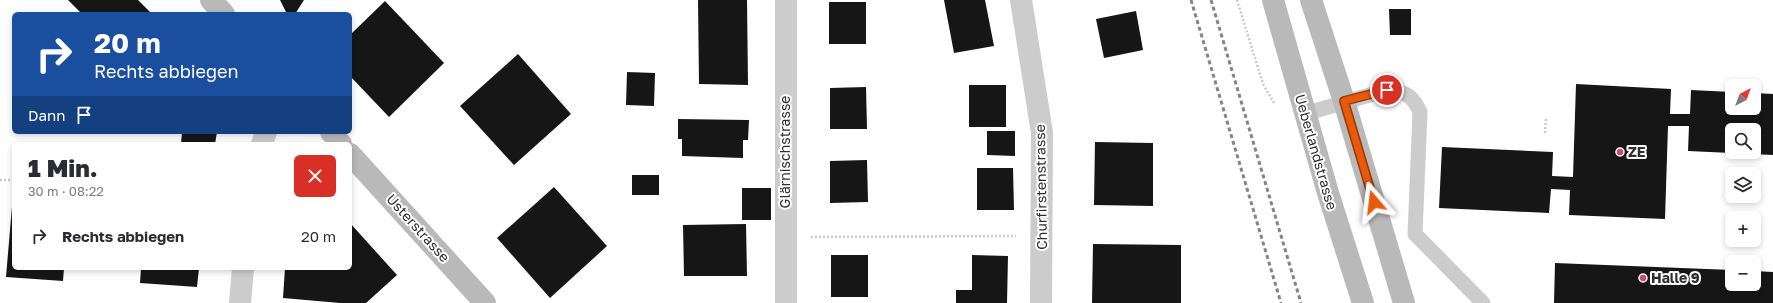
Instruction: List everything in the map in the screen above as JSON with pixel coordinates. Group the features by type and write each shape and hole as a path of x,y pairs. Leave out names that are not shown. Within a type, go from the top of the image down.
{"main road":[{"path":"212,0 222,12"},
{"name":"Ueberlandstrasse","path":"1273,0 1304,114 1363,303"},
{"path":"1311,0 1344,101 1404,303"},
{"path":"333,134 339,142"},
{"name":"Usterstrasse","path":"352,156 485,303"}],"street":[{"name":"Glärnischstrasse","path":"786,0 786,303"},
{"name":"Churfirstenstrasse","path":"1021,0 1042,133 1043,236 1041,303"},
{"path":"240,303 243,270"}],"lane":[{"path":"1304,114 1344,101 1387,90 1399,90 1409,94 1416,103 1420,112 1414,234 1483,303"}],"path":[{"path":"1237,0 1263,84"},
{"path":"1545,133 1546,118"},
{"path":"0,180 12,180"},
{"path":"785,237 1043,236"}],"building":[{"path":"68,0 138,0 150,12 80,12"},
{"path":"280,0 304,0 296,12 286,12"},
{"path":"698,0 747,0 748,85 699,84"},
{"path":"944,0 985,0 994,46 954,53"},
{"path":"385,1 444,63 389,117 352,78 352,33"},
{"path":"829,2 866,2 866,44 829,44"},
{"path":"1389,9 1411,9 1411,35 1390,35"},
{"path":"1136,11 1143,50 1104,58 1096,19"},
{"path":"518,54 571,114 514,165 460,106"},
{"path":"627,72 655,73 654,106 626,105"},
{"path":"1576,84 1671,89 1670,114 1690,114 1691,90 1725,92 1725,115 1761,115 1761,93 1773,94 1773,155 1761,154 1761,123 1725,123 1725,153 1688,151 1689,126 1668,126 1665,219 1569,215 1570,190 1551,189 1549,213 1439,208 1442,147 1553,152 1552,176 1573,177"},
{"path":"969,85 1006,85 1006,127 969,127"},
{"path":"866,87 867,129 830,129 830,88"},
{"path":"678,119 749,120 748,140 743,140 743,158 682,156 682,139 678,139"},
{"path":"987,131 1015,131 1015,156 987,155"},
{"path":"182,134 217,134 215,142 181,142"},
{"path":"1095,142 1153,143 1153,206 1094,205"},
{"path":"867,160 868,202 830,203 830,161"},
{"path":"977,168 1013,168 1014,210 977,210"},
{"path":"632,175 659,175 659,195 632,195"},
{"path":"554,187 607,246 550,298 497,238"},
{"path":"742,188 771,188 771,220 742,220"},
{"path":"12,207 12,270 64,270 63,281 6,277"},
{"path":"746,224 747,276 684,276 683,225"},
{"path":"352,225 397,275 366,303 340,303 283,298 285,270 352,270"},
{"path":"1093,244 1181,245 1181,303 1092,303"},
{"path":"831,255 868,255 868,297 831,297"},
{"path":"972,255 1008,256 1007,303 956,303 956,290 972,290"},
{"name":"Halle 9","path":"1555,263 1725,270 1725,291 1761,291 1761,271 1773,272 1773,303 1554,303"},
{"path":"141,270 199,270 197,287 140,283"}],"railway":[{"path":"1191,0 1281,303"},
{"path":"1211,0 1301,303"}],"place":[{"name":"ZE","path":"1620,152"},
{"name":"Halle 9","path":"1643,278"}],"route":[{"path":"1374,202 1344,101 1387,90"}]}
